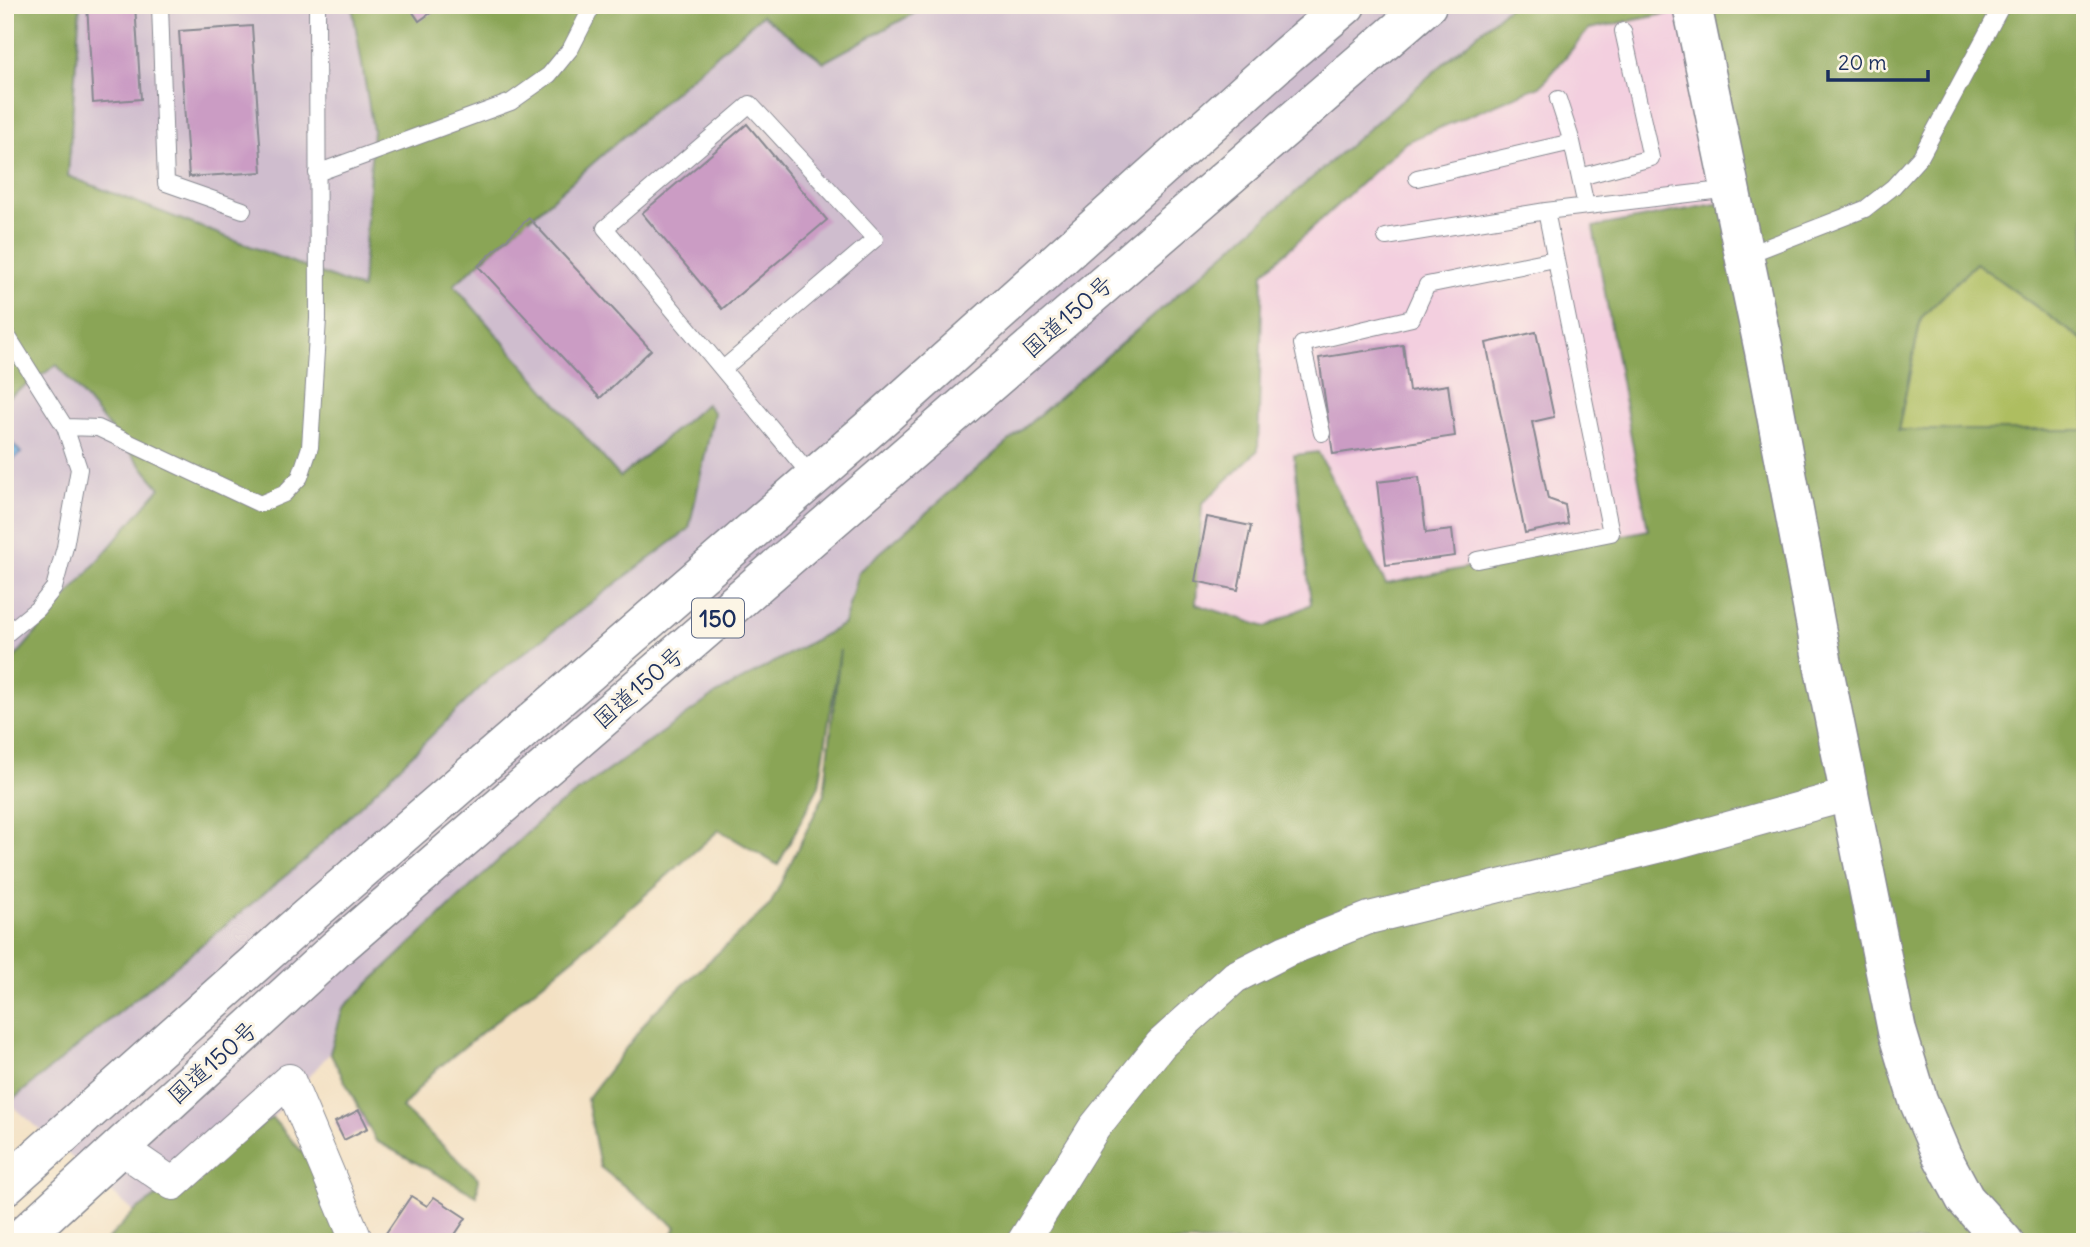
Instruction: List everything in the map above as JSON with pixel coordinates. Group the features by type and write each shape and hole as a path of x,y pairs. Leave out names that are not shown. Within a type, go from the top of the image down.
{"main road":[{"name":"国道150号","path":"5,1186 296,927 813,478 1346,5"},
{"name":"国道150号","path":"17,1242 337,948 1427,5"},
{"path":"1692,5 1764,351 1822,659 1897,1031 1918,1100 1942,1156 1965,1199 2004,1242"}],"street":[{"path":"1023,1242 1094,1128 1161,1044 1235,977 1286,951 1369,918 1674,843 1851,794"},
{"path":"119,1147 173,1184 289,1080 357,1242"}],"lane":[{"path":"160,5 166,183 243,210"},
{"path":"65,427 98,428 260,504 284,494 300,477 310,447 318,318 317,5"},
{"path":"317,173 511,102 550,75 571,48 593,5"},
{"path":"1744,256 1865,209 1893,187 1922,156 2002,5"},
{"path":"1580,177 1651,158 1623,31"},
{"path":"1558,100 1572,142 1586,206"},
{"path":"723,369 874,239 750,104 605,228 813,478"},
{"path":"1418,178 1572,142"},
{"path":"1386,237 1546,211 1730,189"},
{"path":"1477,560 1611,533 1546,211"},
{"path":"1322,433 1302,344 1412,318 1427,285 1555,259"},
{"path":"5,332 65,427 79,469 65,547 54,588 37,609 5,635"}],"shaded area":[{"path":"5,5 1511,5 858,572 844,624 716,694 548,813 343,1008 330,1053 272,1118 134,1212 5,1099"},
{"path":"1691,8 1747,199 1593,227 1649,530 1385,584 1318,452 1295,455 1311,604 1267,627 1195,604 1202,504 1258,450 1263,273 1406,142 1542,85 1589,29"}],"green space":[{"path":"5,5 80,5 68,176 362,289 373,130 352,5 929,5 824,62 762,15 454,285 620,477 706,404 714,413 689,529 489,679 306,859 5,1106 5,669 160,488 57,365 5,399"},
{"path":"1511,5 2085,5 2085,342 1976,263 1921,318 1898,430 2085,430 2085,1242 669,1242 676,1227 600,1167 587,1099 652,1014 770,905 824,795 840,650 819,786 778,865 719,830 576,956 432,1073 402,1108 478,1178 477,1196 376,1141 330,1053 343,1008 548,813 716,694 844,624 858,572","holes":["1691,9 1747,198 1593,227 1648,530 1386,584 1318,452 1294,455 1311,604 1266,627 1196,604 1202,504 1258,450 1263,273 1406,142 1542,85 1589,29"]},
{"path":"1976,263 2085,342 2085,430 1898,431 1921,318"},
{"path":"272,1118 313,1164 343,1242 105,1242 134,1212"}],"water":[{"path":"5,435 21,453 5,467"}],"building":[{"path":"87,5 135,5 141,99 93,103"},
{"path":"408,5 442,5 419,21"},
{"path":"252,26 262,172 189,177 179,31"},
{"path":"747,124 827,220 722,309 642,213"},
{"path":"529,218 651,350 600,398 478,266"},
{"path":"1536,332 1554,417 1532,422 1548,499 1565,505 1568,524 1525,533 1486,343"},
{"path":"1403,345 1409,391 1448,385 1455,436 1333,454 1319,358"},
{"path":"1419,477 1426,533 1452,530 1455,556 1386,565 1377,482"},
{"path":"1207,517 1251,526 1238,590 1195,581"},
{"path":"359,1110 368,1128 344,1140 335,1122"},
{"path":"411,1196 427,1206 434,1197 466,1218 450,1242 393,1242 384,1236"}]}
